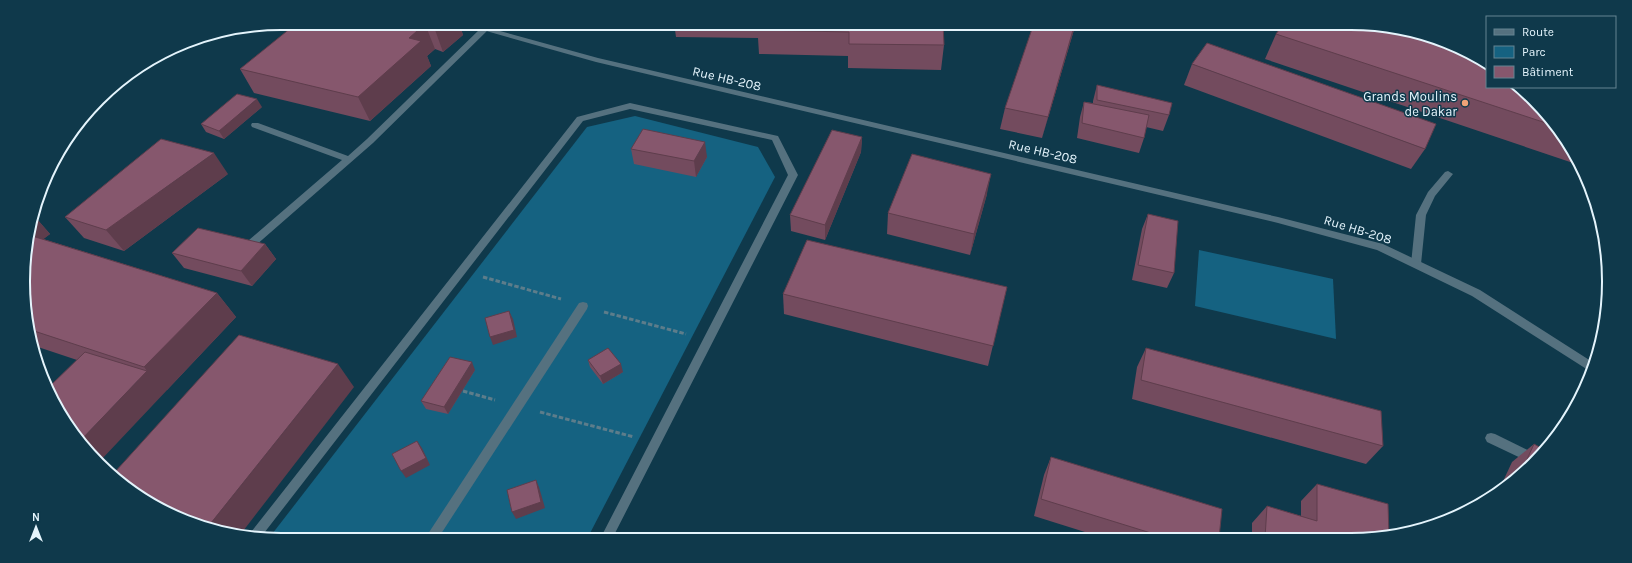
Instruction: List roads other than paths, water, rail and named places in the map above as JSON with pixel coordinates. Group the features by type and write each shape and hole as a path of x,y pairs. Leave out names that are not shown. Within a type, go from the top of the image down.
{"street":[{"path":"252,243 370,141 484,30"},
{"name":"Rue HB-208","path":"484,30 596,60 1278,220 1380,247 1476,293 1588,364"},
{"path":"257,532 580,119 630,106 775,138 793,175 609,533"},
{"path":"255,125 348,159"},
{"path":"1416,264 1421,215 1431,194 1448,174"},
{"path":"435,533 583,306"},
{"path":"1491,438 1530,457"}],"place":[{"name":"Grands Moulins de Dakar","path":"1465,103"}]}
